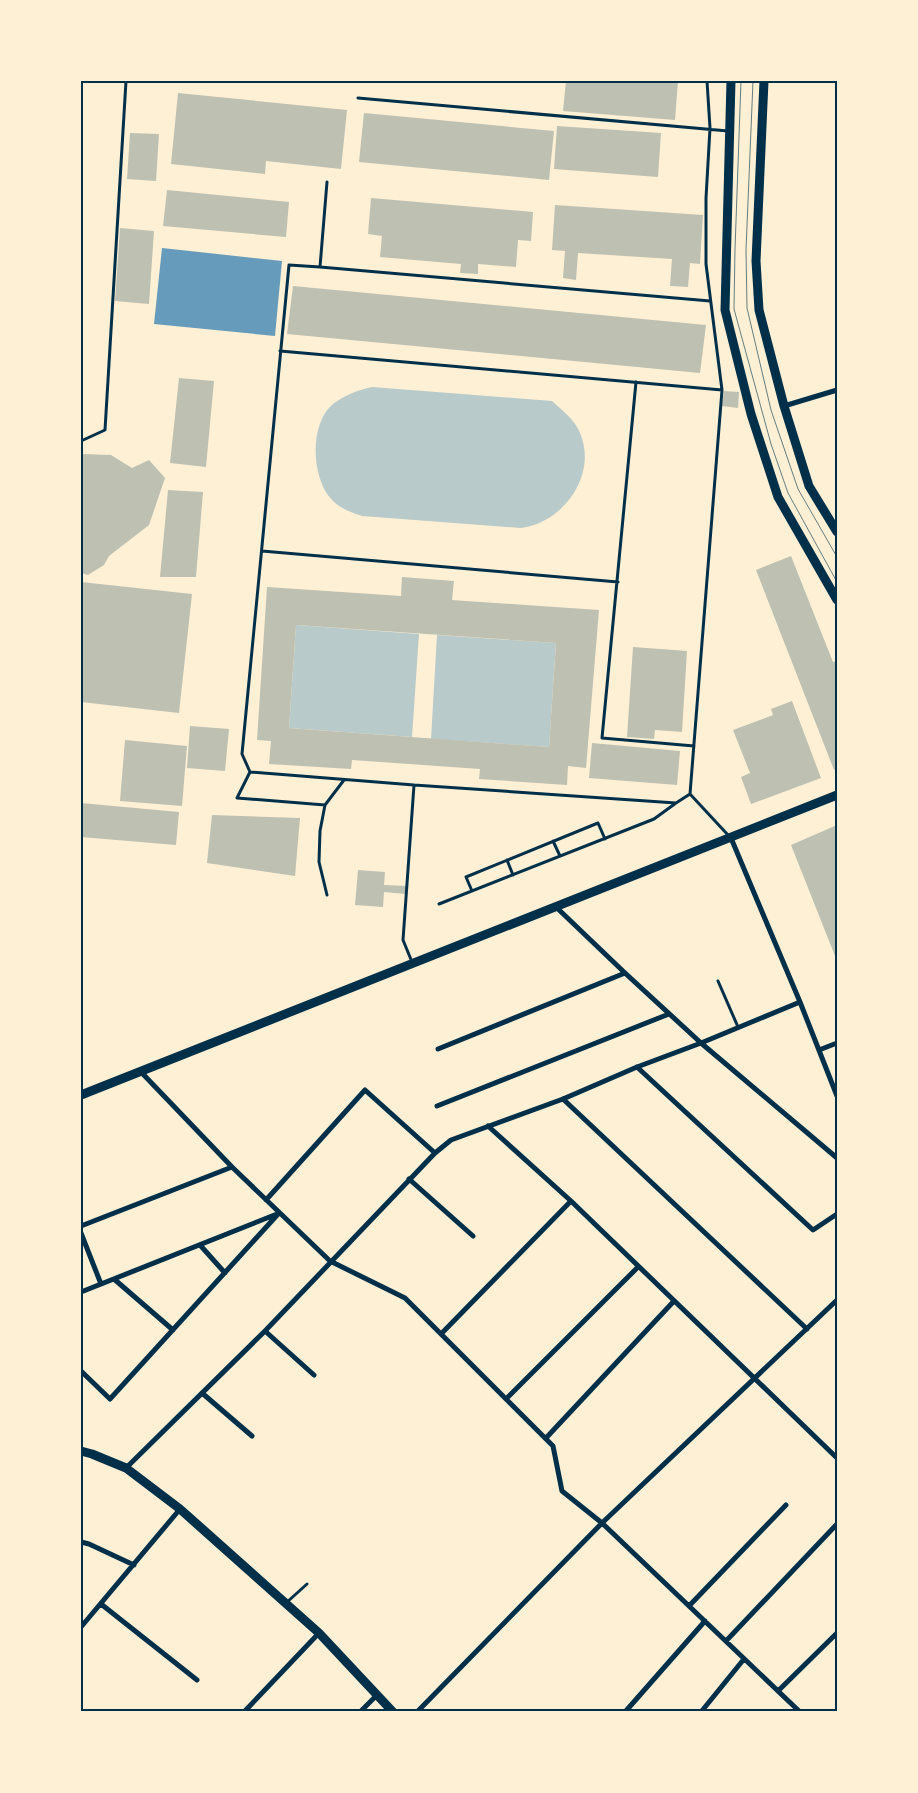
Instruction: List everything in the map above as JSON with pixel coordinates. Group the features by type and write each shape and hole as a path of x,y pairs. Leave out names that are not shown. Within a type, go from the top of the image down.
{"street":[{"path":"731,81 725,310 751,414 778,497 837,600"},
{"path":"764,81 756,261 759,310 784,406 809,486 837,532"},
{"path":"784,406 837,390"},
{"path":"81,1095 837,794"},
{"path":"730,838 800,1002 837,1096"},
{"path":"556,906 701,1043 837,1158"},
{"path":"438,1049 625,973"},
{"path":"126,1468 265,1331 409,1179 451,1140 563,1099 637,1067 800,1002"},
{"path":"437,1106 669,1014"},
{"path":"819,1050 837,1043"},
{"path":"637,1067 812,1230 837,1214"},
{"path":"141,1072 232,1167 330,1261 405,1298 553,1446 562,1491 602,1523 800,1712"},
{"path":"266,1200 365,1090 435,1153"},
{"path":"563,1099 807,1329"},
{"path":"488,1126 571,1201 837,1458"},
{"path":"81,1226 232,1167"},
{"path":"409,1179 472,1236"},
{"path":"441,1334 571,1201"},
{"path":"81,1292 279,1213"},
{"path":"81,1371 110,1399 279,1213"},
{"path":"81,1233 101,1284"},
{"path":"200,1245 225,1273"},
{"path":"506,1399 638,1266"},
{"path":"114,1279 173,1330"},
{"path":"417,1712 602,1523 837,1300"},
{"path":"546,1438 674,1301"},
{"path":"265,1331 314,1375"},
{"path":"202,1392 252,1436"},
{"path":"81,1452 92,1454 126,1468 180,1509 319,1633 393,1712"},
{"path":"689,1606 786,1505"},
{"path":"81,1627 180,1509"},
{"path":"726,1641 837,1524"},
{"path":"81,1542 134,1565"},
{"path":"101,1604 197,1680"},
{"path":"625,1712 705,1621"},
{"path":"244,1712 319,1633"},
{"path":"778,1691 837,1633"},
{"path":"701,1712 744,1659"},
{"path":"360,1712 377,1695"}],"lane":[{"path":"81,441 106,430 126,81"},
{"path":"707,81 710,128 706,198 706,264 722,390 690,794 730,838"},
{"path":"358,98 731,131"},
{"path":"320,267 326,182"},
{"path":"250,772 242,754 289,265 710,301"},
{"path":"280,351 722,390"},
{"path":"636,382 602,738 694,746"},
{"path":"262,550 618,582"},
{"path":"250,772 676,803"},
{"path":"250,772 237,798 325,805"},
{"path":"327,894 319,862 320,831 325,805 344,780"},
{"path":"413,964 403,940 414,785"},
{"path":"439,904 654,819 690,794"},
{"path":"472,891 466,876 598,823 605,839"},
{"path":"553,841 560,856"},
{"path":"507,860 513,875"},
{"path":"718,981 738,1027"},
{"path":"285,1603 307,1584"}],"shaded area":[{"path":"372,387 552,401 572,420 580,433 584,449 584,465 580,480 573,494 563,507 550,517 536,524 521,528 362,516 350,512 332,500 320,479 316,451 317,437 325,413 333,404 352,393"},
{"path":"296,625 419,634 412,737 289,728"},
{"path":"437,635 556,643 549,747 431,739"}],"water":[{"path":"162,248 282,261 275,336 154,324"}],"building":[{"path":"566,81 678,81 675,120 563,111"},
{"path":"178,93 347,110 341,169 266,161 265,174 171,164"},
{"path":"364,113 554,131 549,180 359,162"},
{"path":"557,126 661,133 658,177 554,169"},
{"path":"130,133 159,134 156,181 127,179"},
{"path":"167,190 289,202 286,237 163,226"},
{"path":"371,198 533,212 531,241 518,240 516,267 478,264 478,274 460,273 461,264 380,257 382,236 368,234"},
{"path":"555,205 703,215 700,264 690,263 688,287 670,286 672,259 578,253 576,280 563,278 565,251 552,250"},
{"path":"120,228 154,231 149,304 115,301"},
{"path":"293,286 706,325 700,373 287,334"},
{"path":"179,378 214,381 206,467 170,463"},
{"path":"724,391 739,392 738,408 722,406"},
{"path":"82,454 111,455 132,468 149,460 165,478 149,525 109,556 104,565 88,575 81,573"},
{"path":"168,490 203,492 196,577 160,577"},
{"path":"791,556 833,662 837,661 837,769 834,770 756,570"},
{"path":"402,577 454,581 452,600 599,610 586,768 568,766 567,785 479,779 480,769 352,760 351,769 269,764 271,741 257,740 267,587 401,596","holes":["296,625 556,643 549,747 289,728"]},
{"path":"81,582 192,594 179,713 81,702"},
{"path":"633,647 687,651 682,732 655,730 654,739 627,737"},
{"path":"792,701 821,778 751,804 741,777 750,773 733,730 773,715 771,709"},
{"path":"190,726 229,729 225,771 187,768"},
{"path":"125,740 187,746 182,806 120,801"},
{"path":"592,743 680,751 677,785 589,778"},
{"path":"81,803 179,812 176,845 81,837"},
{"path":"212,815 300,818 295,876 207,863"},
{"path":"837,825 837,961 791,845"},
{"path":"358,870 385,872 384,885 407,886 406,894 384,892 383,907 355,905"}],"tram line":[{"path":"741,81 734,309 771,444 788,493 837,582"},
{"path":"753,81 746,250 747,308 771,410 798,489 837,557"}]}
